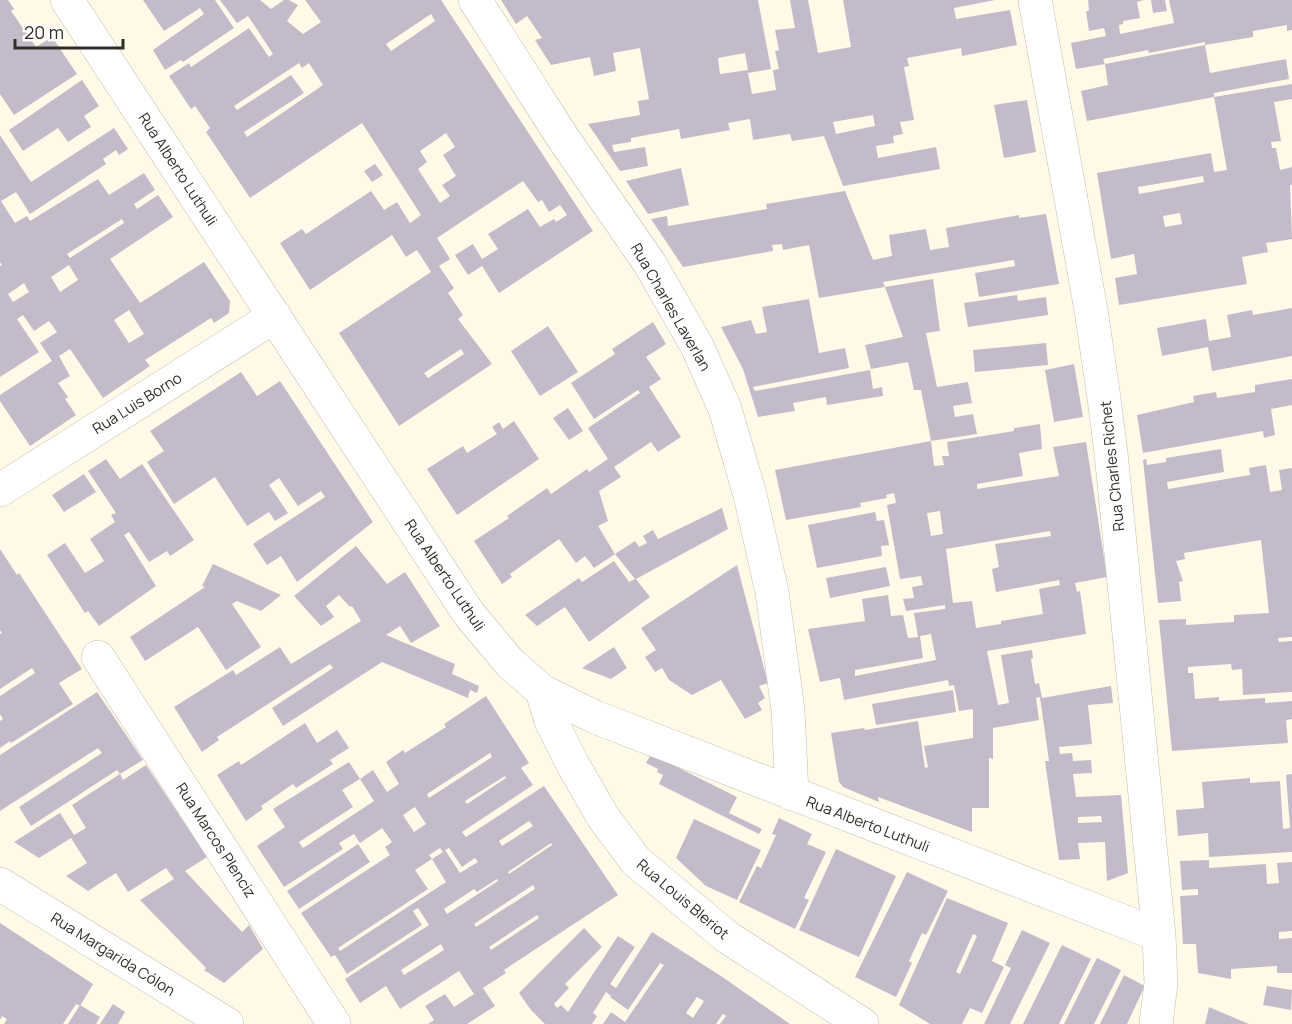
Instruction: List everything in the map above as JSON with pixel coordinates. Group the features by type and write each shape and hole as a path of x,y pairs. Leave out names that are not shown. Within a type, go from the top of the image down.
{"street":[{"name":"Rua Alberto Luthuli","path":"67,0 469,614 510,663 542,691 595,717 1159,935"},
{"name":"Rua Charles Laverlan","path":"474,0 561,135 650,264 697,346 725,409 750,495 772,592 788,710 792,794"},
{"name":"Rua Charles Richet","path":"1035,0 1091,310 1107,420 1159,935"},
{"name":"Rua Luis Borno","path":"0,490 275,316"},
{"name":"Rua Marcos Plenciz","path":"98,657 334,1024"},
{"name":"Rua Louis Bleriot","path":"542,691 551,721 572,763 603,817 636,861 727,937 862,1024"},
{"name":"Rua Margarida Cólon","path":"0,884 227,1024"},
{"path":"1156,1024 1161,983 1159,935"}],"building":[{"path":"0,0 8,0 14,9 11,11 36,47 52,37 77,74 14,115 0,94"},
{"path":"143,0 215,0 234,28 183,62 181,60 165,70 153,50 204,14 200,8 164,31"},
{"path":"220,0 260,0 271,9 284,0 289,0 298,5 287,21 303,34 321,22 305,0 441,0 593,231 499,293 482,266 468,275 455,255 473,244 482,259 498,249 488,234 528,209 540,227 554,219 556,222 567,215 560,205 549,212 542,200 538,202 523,181 437,238 450,259 439,266 454,288 448,293 463,315 458,319 492,364 399,426 339,333 431,272 417,250 406,257 392,235 310,290 280,243 302,229 306,234 371,191 384,210 397,202 410,223 421,215 362,123 250,198 206,132 210,128 195,106 191,109 169,76 189,63 191,67 249,28 269,57 273,54 248,16 237,23","holes":["431,14 435,21 391,51 386,44","299,63 302,68 309,63 323,85 247,137 244,132 304,93 291,75 237,110 234,106","446,133 455,147 443,155 456,176 442,185 450,196 440,203 418,169 427,162 420,151","461,349 464,354 428,378 424,373"]},
{"path":"501,0 758,0 771,69 748,73 752,94 776,90 773,70 779,69 775,51 779,50 775,30 795,28 790,0 808,0 818,53 851,47 843,0 995,0 954,8 956,19 1010,10 1017,45 962,56 961,48 907,58 909,66 904,67 914,120 900,122 903,134 893,136 894,143 876,146 878,158 936,147 940,169 843,186 824,136 792,141 790,134 753,140 750,119 728,123 730,130 681,139 679,129 631,138 631,142 612,145 614,152 645,147 648,166 620,171 588,124 640,115 638,101 649,99 640,48 613,53 616,71 594,76 590,57 551,65 535,40 542,38 527,16 516,24","holes":["745,53 748,70 720,74 718,58","873,115 875,126 836,134 833,122"]},
{"path":"1088,0 1144,0 1137,2 1140,18 1123,21 1123,24 1119,25 1120,34 1174,23 1169,0 1292,0 1292,30 1287,31 1287,25 1253,31 1253,37 1205,45 1205,42 1149,53 1148,50 1103,59 1105,64 1076,69 1071,43 1106,36 1104,28 1089,31 1086,11 1089,11"},
{"path":"1151,0 1165,0 1167,11 1153,13"},
{"path":"1205,45 1210,73 1286,59 1289,79 1214,93 1214,97 1087,121 1081,91 1108,85 1105,64"},
{"path":"82,80 99,106 84,116 91,127 68,142 58,128 23,151 9,130"},
{"path":"1292,84 1292,99 1274,102 1281,141 1271,142 1272,148 1276,148 1280,170 1292,167 1292,185 1290,185 1292,239 1266,243 1268,252 1242,257 1247,284 1119,305 1115,278 1137,274 1134,254 1111,259 1097,173 1211,153 1214,172 1227,170 1214,97","holes":["1203,176 1204,182 1139,194 1138,187","1180,213 1182,224 1165,227 1163,216"]},
{"path":"1027,100 1036,152 1004,158 994,105"},
{"path":"114,128 128,149 119,155 116,150 103,159 106,164 30,214 16,192 1,201 15,223 27,216 30,221 98,179 109,195 144,173 155,190 134,204 137,209 158,195 173,217 110,259 140,303 204,262 230,301 229,313 214,323 211,318 145,360 150,366 103,398 70,349 59,356 70,376 58,383 68,397 65,399 76,415 30,446 0,401 0,395 52,361 40,343 57,332 49,321 34,331 23,315 17,319 39,352 0,377 0,266 2,265 0,262 0,135 31,182","holes":["122,219 124,223 70,258 67,254","69,265 78,280 60,292 51,277","24,283 29,292 13,302 8,294","129,310 144,334 129,343 114,320"]},
{"path":"375,164 383,175 372,182 364,171"},
{"path":"681,168 689,205 648,214 626,181"},
{"path":"845,191 873,260 892,256 889,235 926,229 930,250 949,247 946,228 1019,215 1019,218 1046,214 1059,284 979,297 975,273 1015,266 1014,260 883,282 885,287 819,298 809,245 783,250 782,244 772,245 773,251 683,267 651,219 667,216 668,226 767,209 766,204"},
{"path":"933,279 940,331 926,333 937,387 968,382 972,403 953,406 955,417 973,414 977,434 931,441 921,390 914,390 908,362 871,369 865,345 903,337 885,287"},
{"path":"1017,295 1018,301 1046,297 1048,315 968,327 964,303"},
{"path":"809,299 819,353 845,348 849,368 753,387 755,391 870,370 873,389 882,387 883,396 827,405 826,397 793,403 795,411 758,417 743,369 721,327 751,320 756,334 767,332 762,307"},
{"path":"1292,308 1292,356 1212,371 1208,347 1162,356 1157,328 1206,319 1209,341 1231,337 1227,315 1252,310 1253,315"},
{"path":"653,322 666,344 646,357 661,379 649,387 681,437 658,452 651,442 614,467 621,477 599,491 608,521 598,526 615,554 594,568 585,556 576,563 559,539 510,574 512,577 502,584 474,541 509,518 507,516 547,488 551,494 587,469 589,472 608,459 588,428 640,393 638,390 594,419 571,383 615,354 612,349"},
{"path":"548,326 578,372 540,396 511,351"},
{"path":"1046,343 1048,365 975,372 973,350"},
{"path":"1074,364 1083,417 1054,422 1045,370"},
{"path":"241,372 257,396 280,381 373,522 297,582 281,556 267,565 253,544 325,497 321,491 298,506 279,478 269,485 288,513 275,521 269,512 247,526 215,477 174,504 147,462 164,451 150,431"},
{"path":"1292,379 1292,405 1271,409 1275,435 1264,438 1263,431 1143,453 1137,415 1194,402 1193,396 1216,392 1217,398 1255,392 1255,385"},
{"path":"568,408 583,431 569,440 553,418"},
{"path":"514,421 539,459 457,515 427,469 463,446 467,453 497,434 492,427 499,422 503,429"},
{"path":"1040,424 1042,449 1019,453 1023,476 977,484 977,489 1059,476 1053,447 1086,442 1107,577 1075,583 1077,592 1080,591 1086,634 987,651 998,705 1009,703 1001,655 1032,650 1035,684 1039,683 1042,698 1111,686 1113,703 1088,705 1092,744 1059,747 1060,754 1072,753 1073,761 1091,760 1092,773 1073,774 1076,797 1121,795 1128,873 1107,881 1105,842 1078,843 1080,859 1059,860 1045,761 1049,761 1040,697 1036,698 1039,720 993,728 993,759 989,758 989,808 972,808 972,832 878,797 879,802 843,787 839,782 831,733 918,721 925,768 928,767 924,746 973,738 973,709 959,711 954,685 949,686 948,680 844,700 840,678 820,682 808,629 865,621 862,599 888,595 891,616 903,615 908,638 918,637 914,613 945,609 945,605 906,611 903,599 914,598 912,587 923,585 921,576 900,579 887,505 896,503 894,493 886,495 887,498 860,503 861,507 786,520 775,470 931,441 934,466 944,465 942,456 949,456 947,442 1014,431 1014,428","holes":["940,511 943,534 931,536 927,513","1050,531 1051,536 995,544 999,567 992,569 996,592 1059,580 1060,585 1039,589 1043,614 976,628 972,601 953,603 946,549","931,634 936,660 855,676 855,670 923,658 920,636","1101,816 1102,822 1078,823 1078,817"]},
{"path":"1221,449 1224,472 1167,482 1168,489 1250,475 1249,468 1266,465 1270,492 1282,490 1279,470 1292,468 1292,637 1278,638 1279,642 1292,641 1292,692 1243,695 1242,669 1232,670 1231,664 1188,667 1188,673 1193,673 1195,699 1219,697 1219,701 1265,698 1265,703 1292,701 1292,719 1286,720 1288,743 1172,751 1159,620 1186,619 1186,625 1234,622 1234,615 1269,613 1261,540 1184,553 1185,559 1176,561 1183,581 1179,582 1181,601 1158,603 1143,460 1146,459 1147,465 1166,462 1166,458"},
{"path":"106,459 120,479 142,464 194,540 170,556 167,551 149,562 129,532 124,535 156,586 99,626 88,611 85,613 47,555 65,543 85,573 104,561 90,539 115,522 111,515 116,513 88,471"},
{"path":"84,474 96,492 64,512 52,495"},
{"path":"722,508 728,529 636,579 650,597 589,642 565,607 537,626 525,615 579,578 582,582 614,561 629,582 635,579 615,554 635,541 639,547 647,543 643,536 653,530 658,539"},
{"path":"875,512 877,521 884,520 889,545 881,546 882,556 817,568 808,525"},
{"path":"356,546 387,584 405,572 440,626 411,643 400,626 386,635 455,664 452,674 479,686 477,693 470,690 468,698 382,662 283,726 272,708 333,668 330,664 217,737 219,740 202,752 174,707 233,670 236,675 280,647 291,664 361,621 352,606 350,607 339,595 326,606 334,617 321,626 294,596"},
{"path":"0,549 17,575 19,573 82,669 59,683 73,704 0,748 0,721 3,719 0,714 0,696 35,673 32,668 0,689 0,634 2,633 0,630"},
{"path":"213,564 281,595 261,611 237,601 232,604 261,647 226,670 198,627 145,661 130,637 205,587 202,586"},
{"path":"737,565 768,683 759,686 765,698 758,703 762,710 745,719 721,680 692,695 669,680 662,668 655,672 645,657 656,650 641,628"},
{"path":"886,567 890,586 830,598 826,578"},
{"path":"614,647 627,668 611,679 582,668"},
{"path":"953,690 956,712 876,725 872,704"},
{"path":"97,692 143,760 120,774 117,770 31,826 19,807 102,753 98,748 0,811 0,755"},
{"path":"486,696 529,763 521,768 533,785 462,832 466,837 544,786 618,895 504,970 506,973 483,988 495,1006 467,1024 428,1024 434,1020 425,1006 445,994 454,1007 474,994 459,971 400,1009 386,986 360,1003 345,979 429,925 418,908 413,911 422,925 347,974 335,955 331,957 301,913 390,855 385,847 392,842 382,828 360,843 354,834 339,843 343,849 284,887 257,846 285,827 273,809 349,762 360,779 373,770 387,792 399,784 386,762 446,727 444,724","holes":["490,753 492,757 429,798 427,794","505,776 506,778 467,804 465,801","360,779 374,801 303,848 299,842 353,807 342,790","415,807 426,824 414,832 403,815","529,821 533,826 502,846 499,841","551,843 552,845 509,874 508,872","440,848 443,852 432,859 429,855","449,848 462,867 475,858 478,862 460,873 445,850","432,859 446,882 340,951 338,948 428,889 415,870","497,879 498,881 447,914 444,909 474,889 477,892","533,885 535,889 476,927 474,924","537,915 539,918 491,950 489,947","441,944 444,950 404,975 401,970"]},
{"path":"305,723 317,743 337,730 349,748 330,760 333,764 296,788 293,784 261,806 263,809 246,821 217,775 239,761 241,765"},
{"path":"651,754 737,797 729,813 762,829 759,834 659,784 663,775 657,772 658,769 646,763"},
{"path":"146,765 207,857 185,871 242,932 249,925 263,949 224,983 204,970 206,968 140,900 174,879 166,868 128,892 116,873 88,891 66,876 87,863 71,838 39,858 14,842 60,813 74,835 86,828 72,805 120,774 123,780"},
{"path":"1292,774 1292,852 1209,857 1208,833 1178,836 1176,810 1204,808 1202,782 1250,778 1250,783 1280,781 1283,829 1290,828 1286,775"},
{"path":"779,818 812,834 807,844 826,852 804,898 809,900 795,929 739,902 757,866 761,868 776,835 772,834"},
{"path":"694,819 761,850 737,900 706,886 676,858"},
{"path":"358,844 370,862 299,909 287,891"},
{"path":"836,849 896,876 859,957 799,930"},
{"path":"1209,860 1209,868 1266,864 1267,884 1279,883 1277,863 1292,862 1292,931 1279,932 1279,939 1292,938 1292,973 1277,973 1277,966 1231,969 1231,979 1198,973 1196,944 1183,944 1180,896 1198,895 1198,889 1182,890 1180,861"},
{"path":"907,872 948,891 926,935 922,933 909,961 912,963 896,997 855,977"},
{"path":"947,898 1008,923 992,961 1004,967 982,1013 970,1008 962,1024 930,1024 899,1005","holes":["973,934 977,936 960,974 956,972"]},
{"path":"0,923 93,984 80,1006 76,1004 63,1024 4,1024 7,1019 2,1016 0,1020"},
{"path":"584,928 602,947 565,984 569,988 554,1004 557,1008 561,1005 568,1012 618,936 635,947 610,984 616,988 652,932 790,1024 720,1024 726,1016 723,1014 716,1024 603,1024 611,1012 625,1022 664,965 660,963 628,1010 606,992 593,1013 597,1016 592,1024 545,1024 519,993","holes":["697,997 704,1001 693,1018 686,1013"]},
{"path":"1022,930 1050,943 1010,1024 984,1024 1011,968 1005,965"},
{"path":"1062,945 1091,959 1059,1024 1023,1024"},
{"path":"1097,958 1121,970 1094,1024 1064,1024"},
{"path":"1124,975 1145,986 1127,1024 1100,1024"},
{"path":"1267,986 1292,990 1291,1010 1263,1005"},
{"path":"113,1004 125,1012 118,1024 100,1024"},
{"path":"80,1005 100,1017 96,1024 68,1024"},
{"path":"1209,1007 1249,1024 1205,1024"}]}
